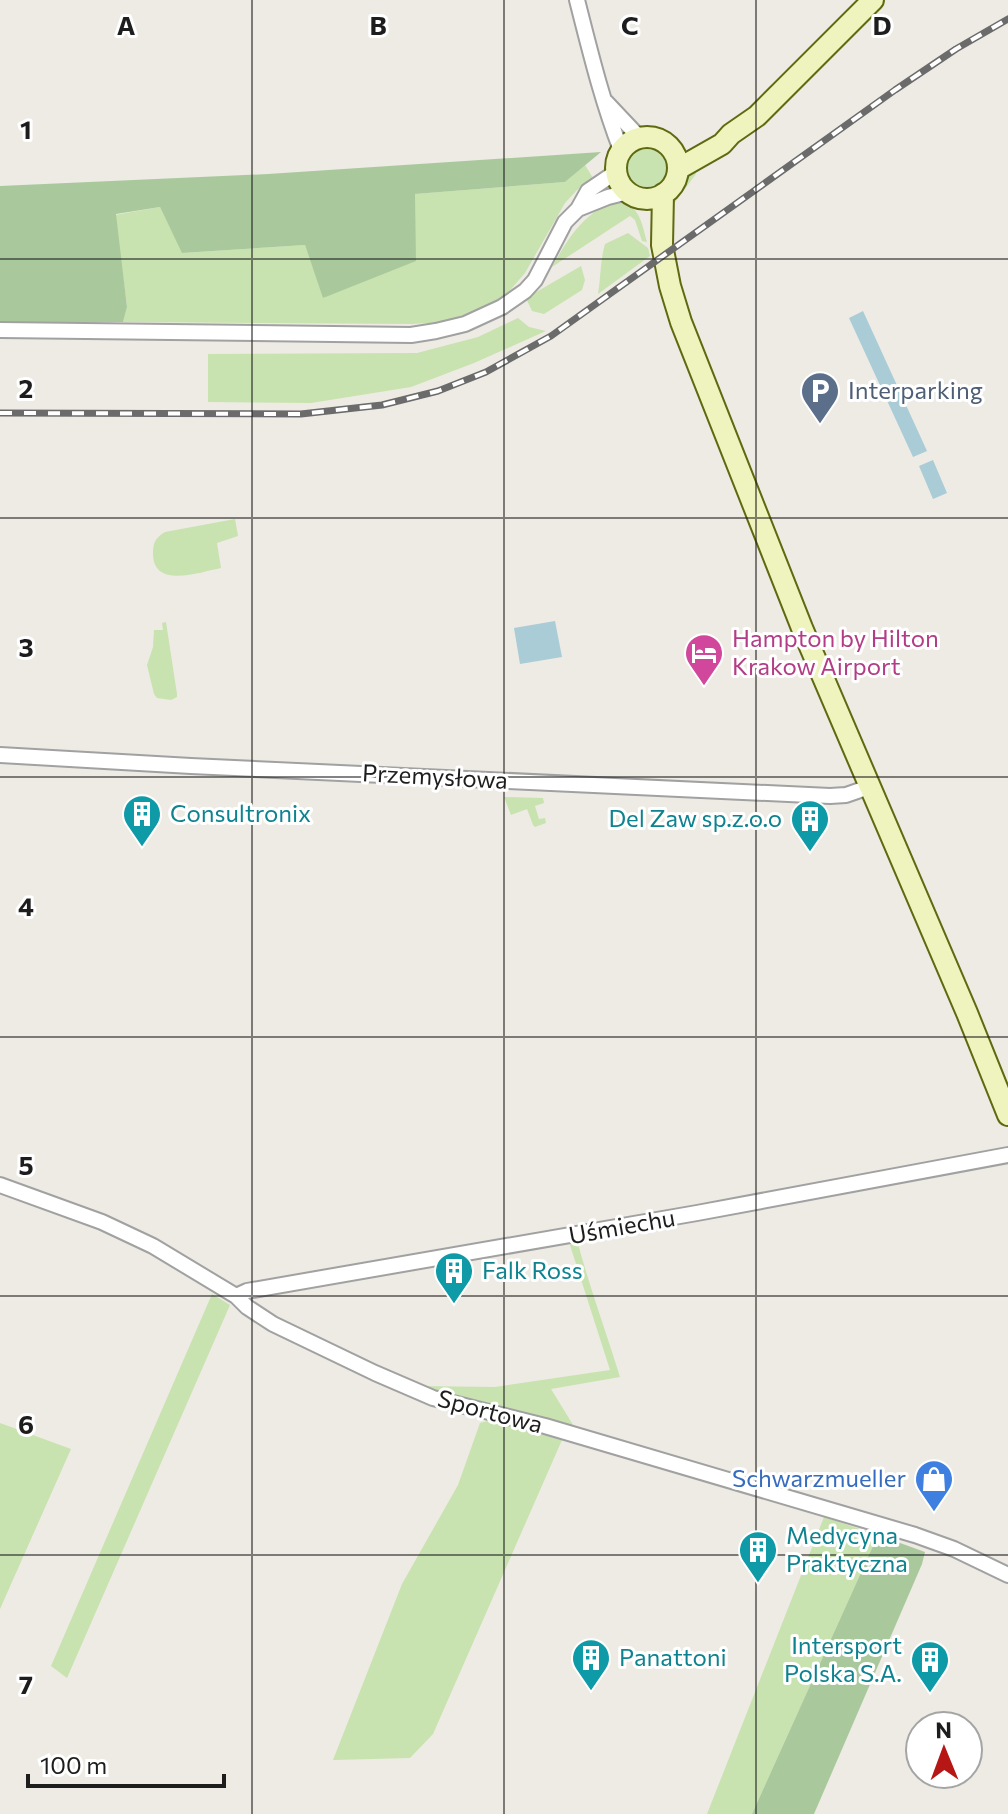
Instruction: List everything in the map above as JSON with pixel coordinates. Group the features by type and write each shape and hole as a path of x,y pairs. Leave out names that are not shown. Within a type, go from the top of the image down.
{"main road":[{"path":"675,159 731,134 757,116 873,0"},
{"path":"634,195 649,199 663,194 676,179 675,159 666,143 658,138 639,137 632,140 617,157 616,172 619,182 634,195 662,245"},
{"path":"663,194 662,245 681,322 802,628 1008,1115"}],"street":[{"path":"577,0 599,87 621,150"},
{"path":"606,101 639,137"},
{"path":"0,330 411,335 465,324 502,307 525,291 535,280 565,222 578,209 588,191 616,172"},
{"path":"578,209 608,197 634,195"},
{"name":"Przemysłowa","path":"0,755 830,796 846,795 869,787"},
{"name":"Uśmiechu","path":"236,1296 247,1291 1008,1155"},
{"name":"Sportowa","path":"0,1185 102,1222 153,1246 236,1296 273,1324 433,1398 545,1426 915,1535 954,1549 1008,1575"}],"green space":[{"path":"647,147 661,153 667,167 661,181 647,187 633,181 627,167 633,153"},
{"path":"601,152 565,182 415,194 416,261 323,298 305,245 182,253 160,207 116,214 127,307 123,322 0,323 0,186 268,174"},
{"path":"585,165 593,178 565,203 525,273 505,296 444,322 123,322 127,306 115,215 160,207 183,253 305,245 324,298 415,194 565,182"},
{"path":"694,166 696,174 670,209 670,196 684,174"},
{"path":"623,202 637,213 647,242 642,241 635,220 630,216 552,267 580,225 599,209"},
{"path":"628,233 648,248 650,256 598,294 605,244"},
{"path":"581,266 585,280 582,290 544,314 532,311 526,298"},
{"path":"518,318 529,327 546,331 411,387 311,403 208,402 208,354 417,353 478,337"},
{"path":"235,519 238,536 217,543 221,568 179,576 160,571 155,564 154,545 165,532"},
{"path":"166,622 177,694 171,700 157,698 154,694 147,665 154,630 163,630 162,623"},
{"path":"504,797 543,798 544,803 535,806 539,819 545,818 546,823 535,827 527,809 511,815"},
{"path":"577,1240 620,1377 551,1389 575,1428 417,1386 495,1387 610,1370 569,1242"},
{"path":"212,1294 230,1305 67,1678 51,1666"},
{"path":"491,1420 562,1440 433,1734 410,1758 333,1760 402,1584 458,1485 480,1423"},
{"path":"0,1423 71,1449 0,1609"},
{"path":"824,1517 878,1535 752,1814 707,1814"},
{"path":"878,1535 925,1552 814,1814 752,1814"}],"water":[{"path":"863,311 927,451 913,457 849,318"},
{"path":"933,460 947,493 933,499 919,466"},
{"path":"555,621 562,657 520,664 514,628"}],"railway":[{"path":"0,413 301,414 382,405 438,391 486,372 551,336 895,90 1008,19"}],"place":[{"name":"Interparking","path":"820,425"},
{"name":"Hampton by Hilton Krakow Airport","path":"704,687"},
{"name":"Consultronix","path":"142,848"},
{"name":"Del Zaw sp.z.o.o","path":"810,853"},
{"name":"Falk Ross","path":"454,1305"},
{"name":"Schwarzmueller","path":"934,1513"},
{"name":"Medycyna Praktyczna","path":"758,1584"},
{"name":"Panattoni","path":"591,1692"},
{"name":"Intersport Polska S.A.","path":"930,1694"}]}
